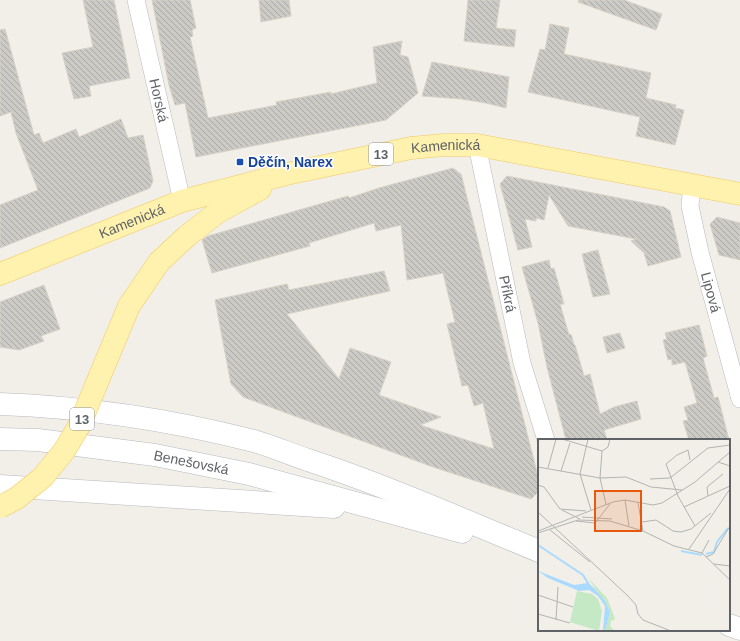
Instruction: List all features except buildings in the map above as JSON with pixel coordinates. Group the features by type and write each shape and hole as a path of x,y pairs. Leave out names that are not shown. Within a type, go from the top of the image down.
{"main road":[{"name":"Kamenická","path":"0,274 182,201 286,174 411,148 444,145 478,146 740,194"},
{"name":"13","path":"0,508 17,498 43,477 64,451 79,426 129,306 159,262 187,236 218,212 286,174"},
{"path":"0,404 109,413 159,421 255,442 349,473 538,551"},
{"name":"Benešovská","path":"0,439 38,440 155,455 249,474 379,510 538,551"},
{"name":"Benešovská","path":"0,486 379,510"},
{"path":"730,624 740,629"}],"street":[{"name":"Horská","path":"136,0 182,201"},
{"name":"Příkrá","path":"478,146 522,363 546,439"},
{"name":"Lipová","path":"692,184 690,206 700,252 740,399"}],"place":[{"name":"Děčín, Narex","path":"240,162"}]}
